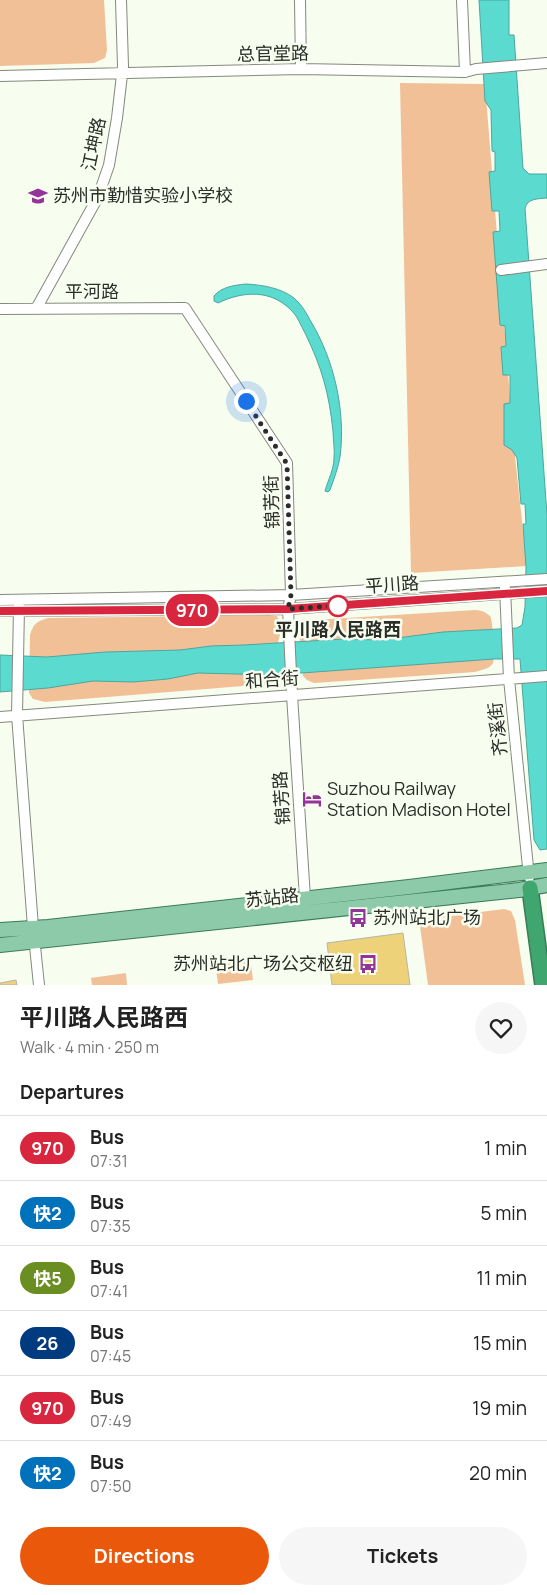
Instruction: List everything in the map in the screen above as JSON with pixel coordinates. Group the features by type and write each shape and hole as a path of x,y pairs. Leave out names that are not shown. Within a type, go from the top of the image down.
{"highway":[{"path":"530,888 543,985"}],"main road":[{"name":"苏站路","path":"0,930 58,926 409,888 547,870"},
{"name":"苏站路","path":"0,946 547,885"}],"street":[{"name":"江坤路","path":"36,309 98,197 109,165 122,74 121,0"},
{"path":"300,0 302,70"},
{"path":"462,0 465,72"},
{"name":"总官堂路","path":"0,76 302,70 465,72 476,69 547,63"},
{"path":"501,270 544,264"},
{"name":"平河路","path":"0,309 185,308"},
{"name":"锦芳街","path":"185,308 287,464 291,595 288,609 292,695"},
{"name":"平川路","path":"0,600 291,595 547,579"},
{"name":"齐溪街","path":"505,582 508,664 514,678 530,888"},
{"name":"平川路","path":"0,611 288,609 547,591"},
{"path":"20,600 17,715 39,985"},
{"name":"和合街","path":"0,717 547,676"},
{"name":"锦芳路","path":"292,695 304,898"}],"shaded area":[{"path":"0,0 104,0 107,50 105,58 94,63 0,66"},
{"path":"400,83 485,84 514,448 527,566 411,573"},
{"path":"475,610 485,612 490,616 492,624 494,660 490,667 485,669 475,672 314,683 303,676 299,629 303,622"},
{"path":"277,616 281,626 278,641 278,678 270,684 45,702 33,699 29,693 30,635 34,626 44,619"},
{"path":"504,909 511,911 515,920 525,985 428,985 420,926 425,919"},
{"path":"250,957 253,980 218,984 215,961"},
{"path":"126,973 127,985 92,985 91,978"}],"water":[{"path":"479,0 509,0 509,35 514,35 523,168 529,174 547,174 547,198 528,202 525,208 547,515 547,849 540,850 534,840 520,659 494,659 274,675 198,673 168,679 133,682 93,681 48,688 0,692 0,655 47,657 344,639 382,640 443,632 517,628 522,625 525,607 526,567 523,524 526,524 525,504 521,504 517,458 512,450 504,445 504,404 510,403 510,375 503,375 501,347 506,346 505,326 500,325 493,232 500,231 499,211 492,211 489,172 495,171 495,152 492,151 491,110 485,101"},
{"path":"246,284 272,288 294,298 307,314 326,351 336,386 341,422 340,457 328,492 325,491 334,462 333,431 327,393 316,358 296,316 284,304 275,299 257,294 237,296 218,303 214,301 214,296 220,290"}],"building":[{"name":"苏州站北广场公交枢纽","path":"403,933 410,985 332,985 327,943"},
{"path":"16,980 17,985 0,985 0,983"}],"bus line":[{"name":"970","path":"0,611 288,609 547,591"}],"place":[{"name":"苏州市勤惜实验小学校","path":"38,196"},
{"name":"平川路人民路西","path":"338,606"},
{"name":"Suzhou Railway Station Madison Hotel","path":"312,799"},
{"name":"苏州站北广场","path":"358,918"},
{"name":"苏州站北广场公交枢纽","path":"368,964"}],"route":[{"path":"246,401 287,464 291,595 288,609 346,605 338,606"}]}
